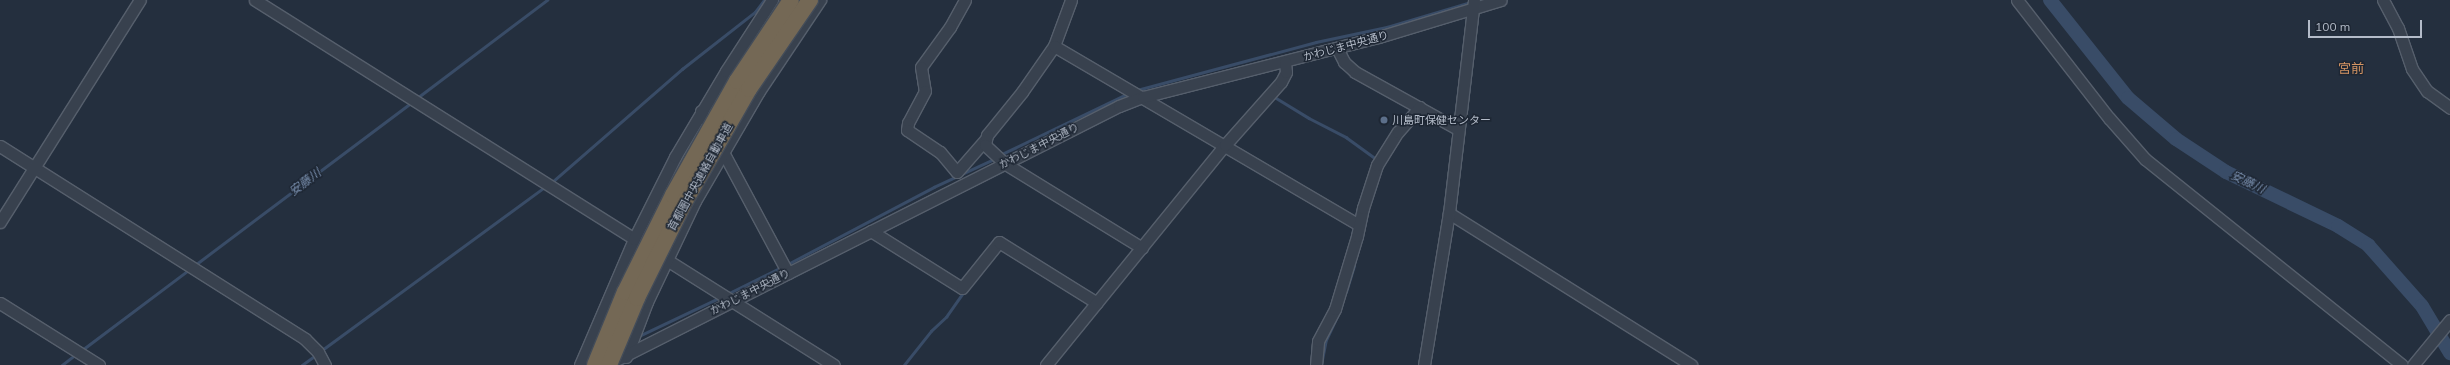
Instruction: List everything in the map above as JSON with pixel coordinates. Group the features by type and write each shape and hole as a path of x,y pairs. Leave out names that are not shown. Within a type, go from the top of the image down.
{"highway":[{"name":"首都圏中央連絡自動車道","path":"595,365 625,292 676,188 737,81 791,0"},
{"name":"首都圏中央連絡自動車道","path":"609,365 637,298 685,201 750,88 810,0"}],"street":[{"path":"0,222 140,0"},
{"path":"255,0 634,239"},
{"path":"580,365 634,239 675,157 701,111 772,0"},
{"path":"622,365 647,302 723,151 759,90 820,0"},
{"path":"965,0 950,27 921,67 925,91 908,124 907,130 940,152 957,172 985,140 1054,46 1071,0"},
{"name":"かわじま中央通り","path":"606,365 871,231 999,159 1085,122 1136,93 1285,62 1337,48 1473,5 1501,0"},
{"path":"2017,0 2125,137 2151,165 2402,365"},
{"path":"2383,0 2398,28 2412,69 2427,91 2450,108"},
{"path":"1424,365 1449,213 1473,5"},
{"path":"1054,46 1358,224"},
{"path":"1337,48 1344,62 1355,72 1458,129"},
{"path":"1046,365 1225,145 1281,82 1286,72 1285,62"},
{"path":"1316,365 1318,342 1335,309 1358,236 1358,224 1384,152 1420,107"},
{"path":"701,111 788,273"},
{"path":"985,140 987,149 999,159 1142,248"},
{"path":"0,146 305,339 318,352 325,365"},
{"path":"1449,213 1691,365"},
{"path":"871,231 962,288 999,242 1097,303"},
{"path":"667,260 834,365"},
{"path":"0,302 99,365"},
{"path":"2414,365 2450,320"}],"waterway":[{"name":"安藤川","path":"417,98 547,0"},
{"path":"551,183 682,69 755,12 764,0"},
{"name":"安藤川","path":"2050,0 2128,98 2176,139 2226,172 2338,226 2368,245 2422,306 2450,353"},
{"path":"1137,90 1316,42 1387,27 1471,2"},
{"path":"1000,155 1127,94"},
{"path":"1273,96 1309,118 1346,137 1376,159"},
{"name":"安藤川","path":"195,265 412,102"},
{"path":"786,265 934,187 994,159"},
{"path":"322,350 545,187"},
{"path":"1346,292 1354,266"},
{"path":"727,294 782,267"},
{"name":"安藤川","path":"82,350 190,269"},
{"path":"904,365 931,331 946,317 964,291"},
{"path":"637,337 719,298"},
{"path":"1321,365 1326,340 1339,312"},
{"name":"安藤川","path":"62,365 76,354"},
{"path":"302,365 316,355"}],"place":[{"name":"川島町保健センター","path":"1384,120"}],"district":[{"name":"宮前","path":"2351,68"}]}
